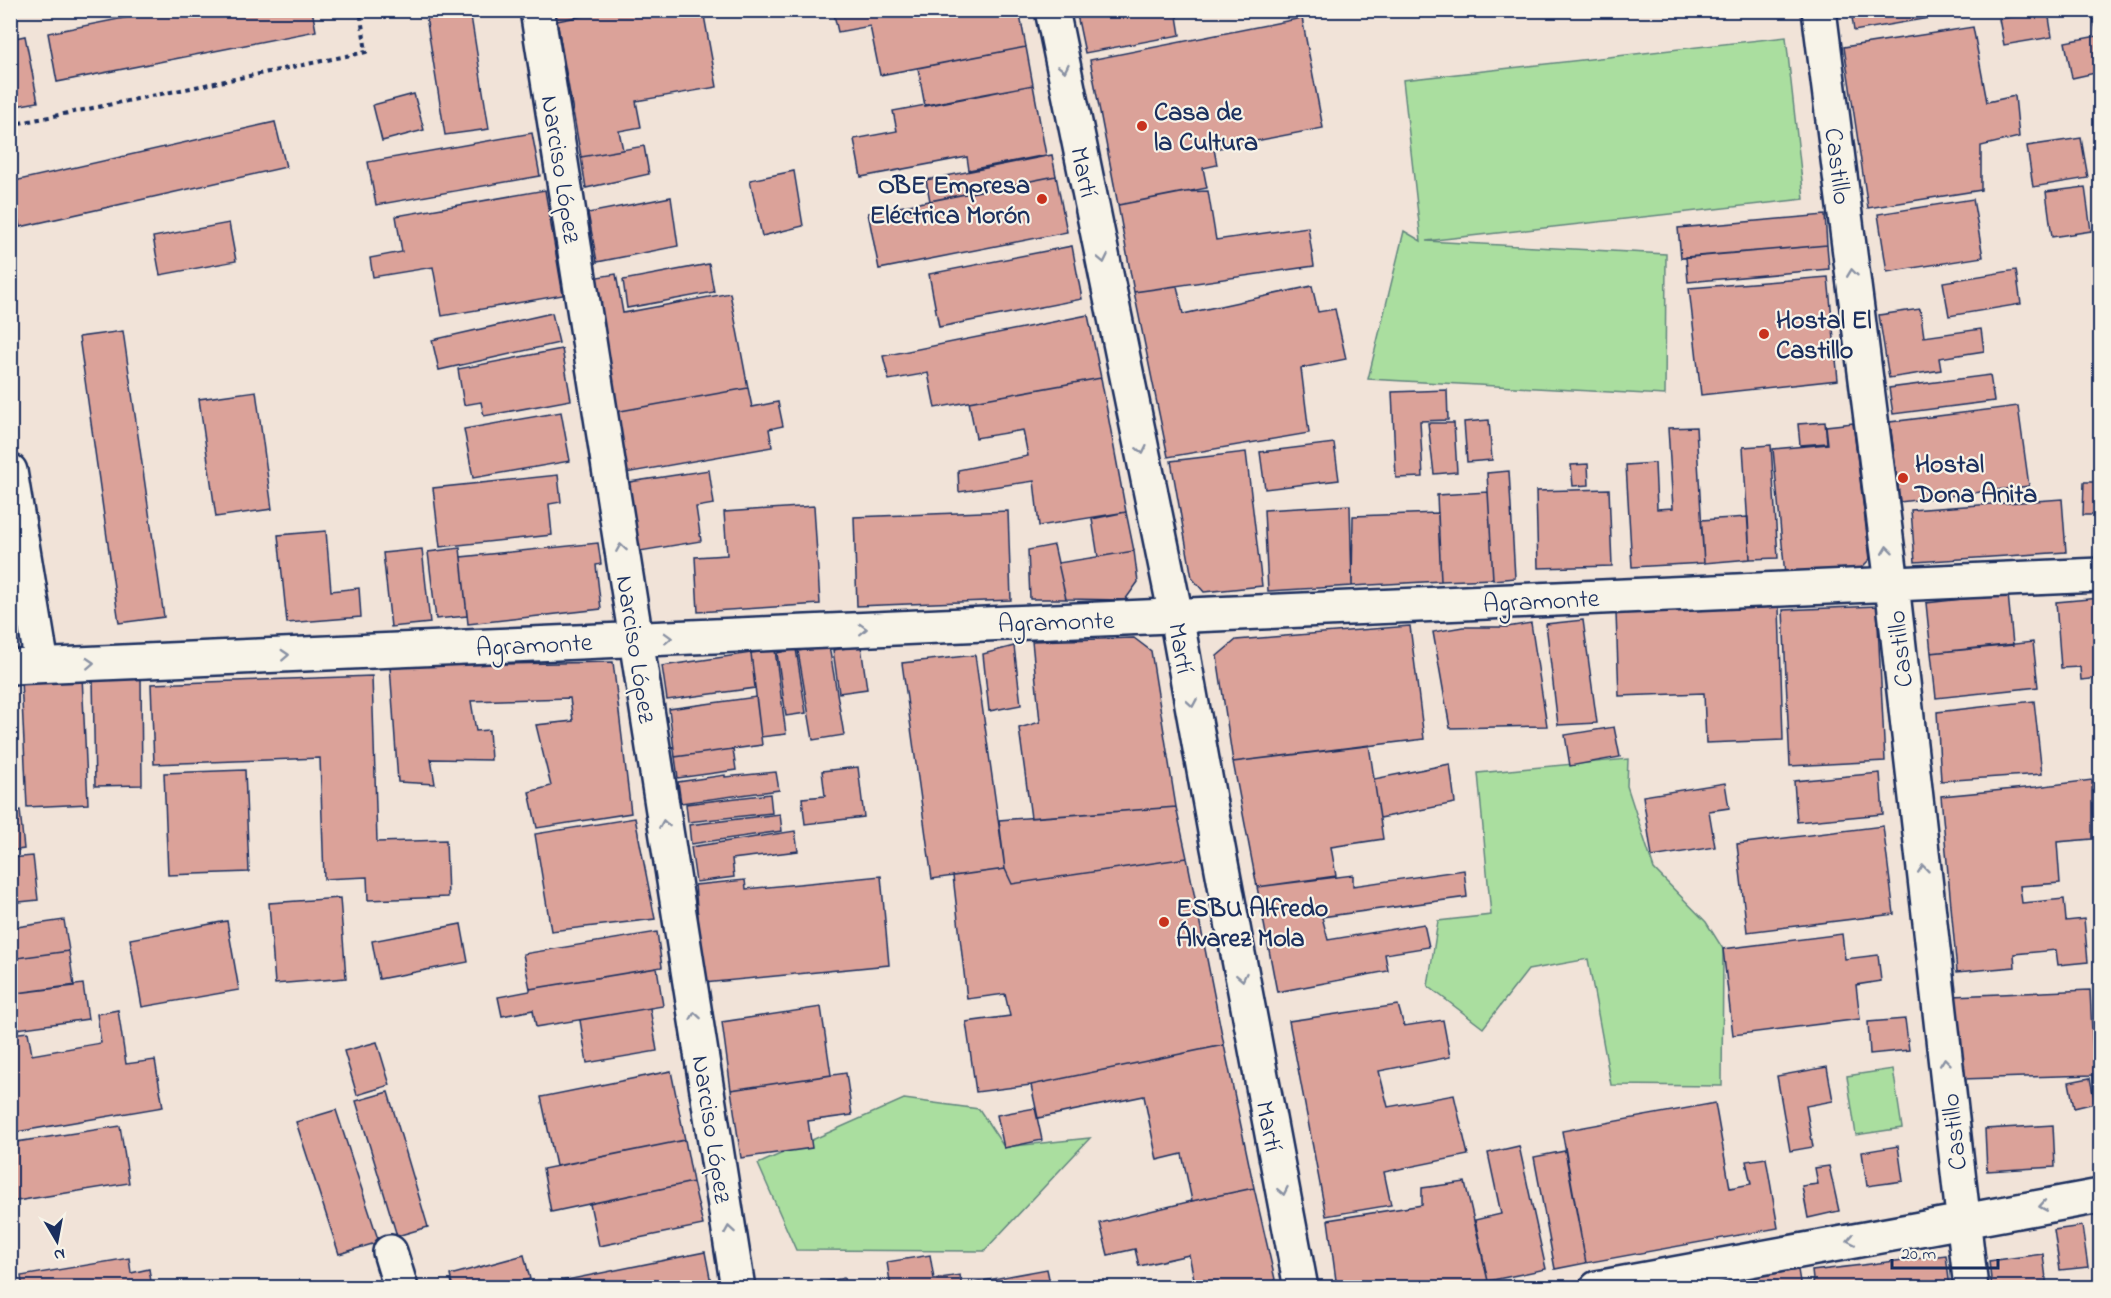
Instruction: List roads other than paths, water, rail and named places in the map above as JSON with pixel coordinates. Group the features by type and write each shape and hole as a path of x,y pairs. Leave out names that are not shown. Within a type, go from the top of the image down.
{"street":[{"name":"Narciso López","path":"537,10 738,1287"},
{"name":"Martí","path":"1052,10 1176,616 1301,1287"},
{"name":"Castillo","path":"1819,10 1892,584 1971,1287"},
{"path":"10,471 26,666"},
{"name":"Agramonte","path":"26,666 2100,575"},
{"path":"1597,1287 2100,1196"},
{"path":"390,1251 401,1287"}],"place":[{"name":"Casa de la Cultura","path":"1142,126"},
{"name":"OBE Empresa Eléctrica Morón","path":"1042,199"},
{"name":"Hostal El Castillo","path":"1764,334"},
{"name":"Hostal Dona Anita","path":"1903,478"},
{"name":"ESBU Alfredo Álvarez Mola","path":"1164,922"}]}
